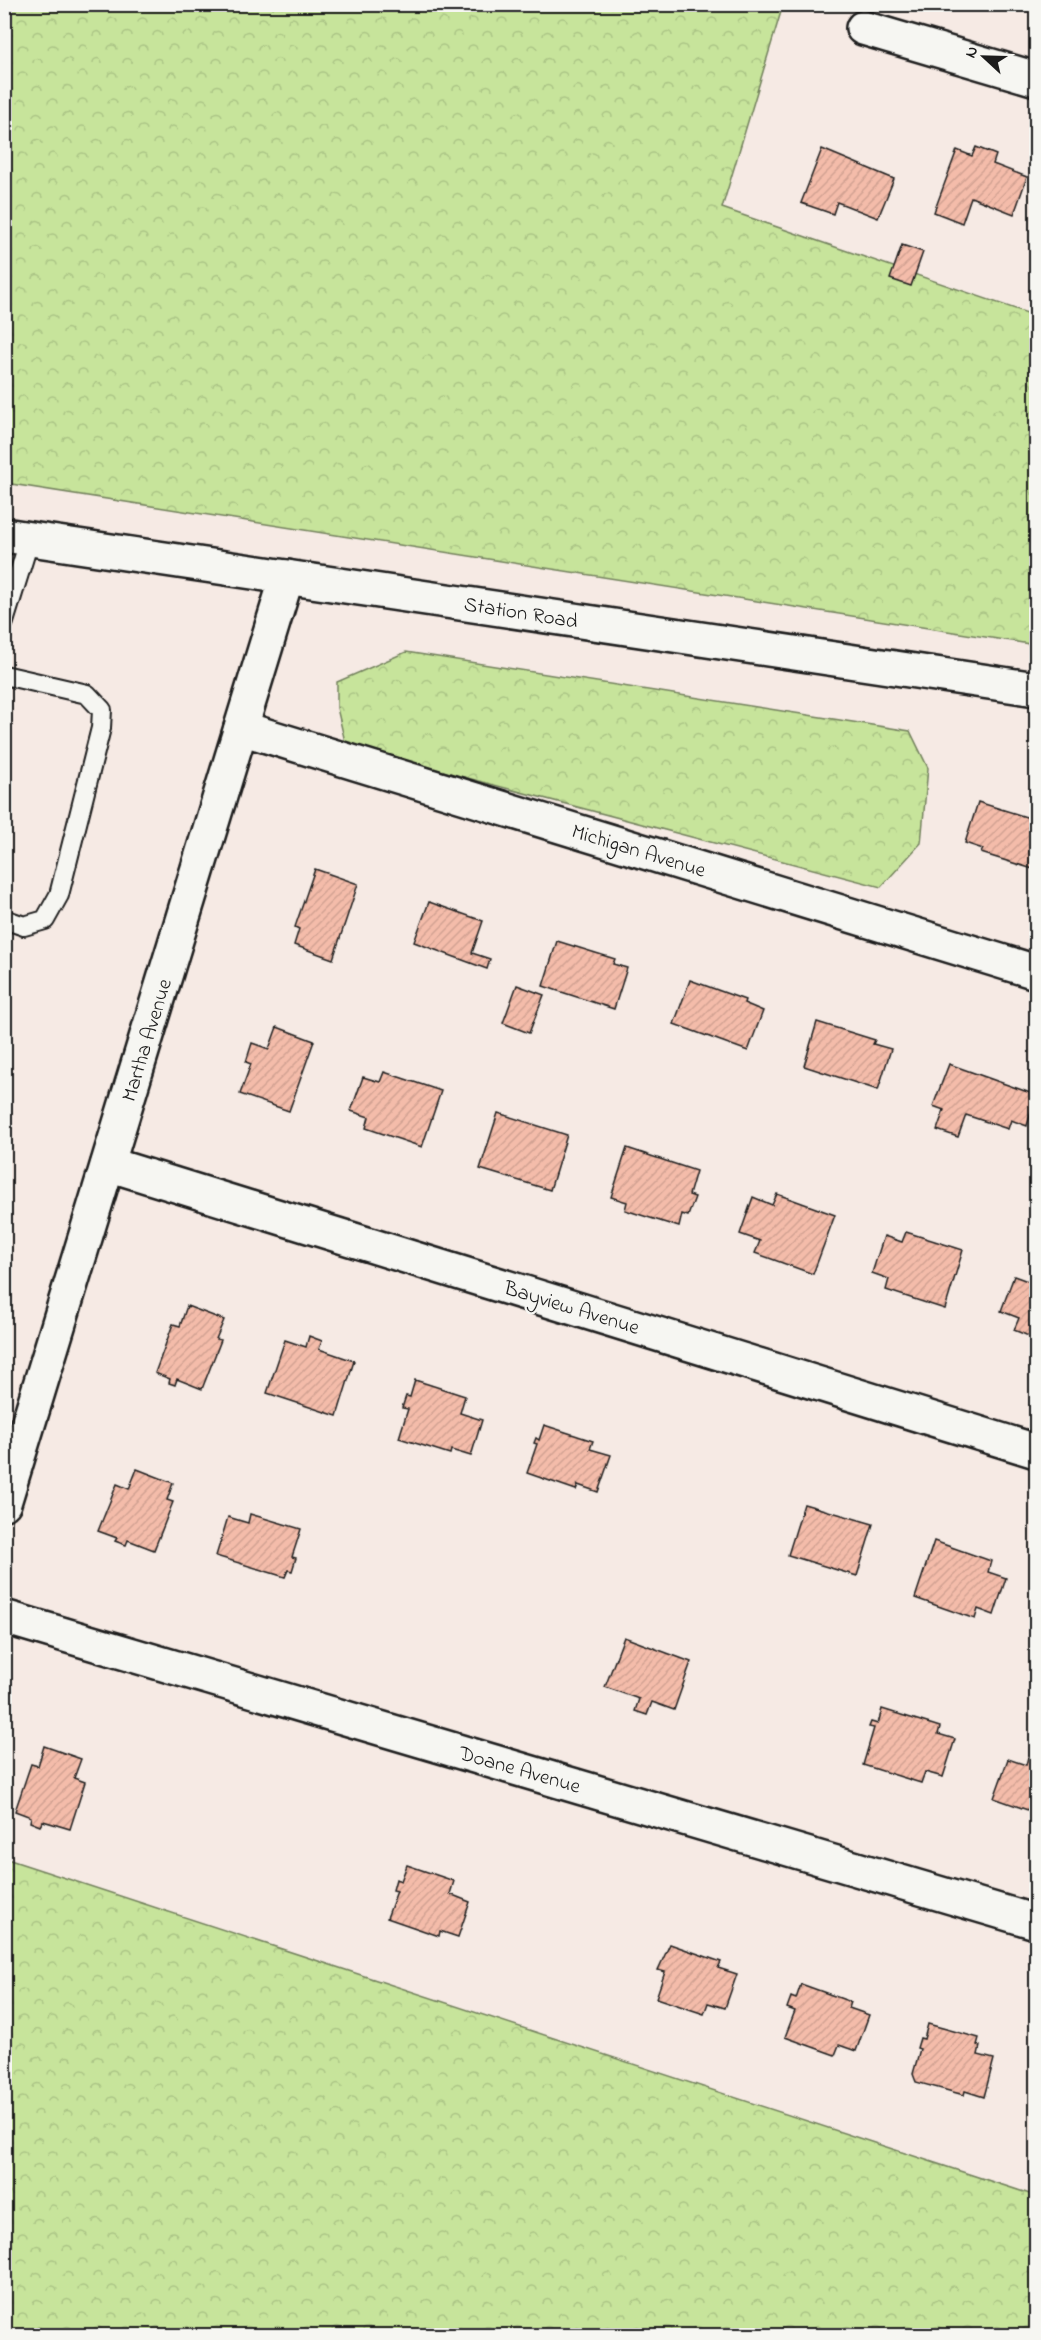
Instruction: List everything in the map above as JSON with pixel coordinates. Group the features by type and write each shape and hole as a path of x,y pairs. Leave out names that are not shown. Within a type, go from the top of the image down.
{"street":[{"path":"863,28 1036,79"},
{"name":"Station Road","path":"17,537 1036,689"},
{"name":"Martha Avenue","path":"4,1503 287,577"},
{"name":"Michigan Avenue","path":"241,728 1036,972"},
{"name":"Bayview Avenue","path":"108,1164 1036,1451"},
{"name":"Doane Avenue","path":"4,1617 1036,1922"}],"lane":[{"path":"4,622 17,537"},
{"path":"4,675 87,694 102,710 101,728 59,895 45,920 24,926 4,919"}],"green space":[{"path":"4,5 783,5 722,208 1036,316 1036,645 5,483"},
{"path":"406,652 910,731 928,768 921,843 881,887 346,746 337,708 337,682"},
{"path":"4,1858 1036,2196 1036,2335 5,2335"}],"building":[{"path":"976,147 996,155 993,164 1027,177 1014,214 971,197 962,223 934,212 957,150 972,156"},
{"path":"822,149 894,179 878,218 837,202 833,214 801,203"},
{"path":"902,245 923,252 911,286 890,279"},
{"path":"978,802 1036,820 1036,870 981,853 983,849 965,843"},
{"path":"315,869 358,884 333,959 294,945 299,929 295,927"},
{"path":"429,902 483,921 472,953 490,959 487,969 414,942"},
{"path":"557,941 615,959 613,964 627,968 614,1009 543,986"},
{"path":"690,980 745,1000 744,1003 763,1011 748,1051 674,1024"},
{"path":"517,985 544,995 529,1033 503,1023"},
{"path":"817,1022 875,1040 873,1044 891,1049 878,1090 804,1066"},
{"path":"277,1027 314,1041 289,1111 240,1094 251,1064 246,1062 252,1043 269,1049"},
{"path":"949,1064 1036,1095 1027,1126 1011,1120 1008,1129 966,1115 958,1137 937,1130 944,1110 933,1106"},
{"path":"384,1072 441,1091 422,1147 366,1128 369,1117 351,1111 363,1077 380,1082"},
{"path":"498,1113 567,1135 550,1190 480,1169"},
{"path":"627,1148 696,1171 689,1195 695,1197 688,1216 682,1214 679,1227 625,1210 627,1202 611,1197"},
{"path":"777,1194 835,1215 813,1274 755,1253 760,1241 740,1234 753,1197 772,1205"},
{"path":"906,1232 963,1250 945,1309 886,1290 889,1279 872,1273 884,1236 902,1242"},
{"path":"1036,1273 1036,1339 1014,1330 1019,1318 1001,1311 1014,1276 1033,1283"},
{"path":"187,1306 224,1320 216,1339 221,1340 202,1389 177,1379 175,1385 169,1383 170,1379 155,1373 173,1324 180,1326"},
{"path":"309,1336 322,1341 319,1349 354,1361 337,1416 267,1393 285,1340 306,1347"},
{"path":"415,1380 465,1396 460,1413 482,1420 471,1456 451,1450 450,1454 399,1438 408,1409 402,1408 406,1396 410,1397"},
{"path":"544,1425 593,1441 590,1449 611,1455 598,1492 578,1485 576,1490 527,1473 537,1444 534,1443 536,1438 539,1440"},
{"path":"137,1469 173,1483 167,1500 173,1502 154,1550 128,1540 126,1545 115,1541 117,1538 98,1531 117,1484 129,1489"},
{"path":"804,1504 873,1524 857,1576 788,1555"},
{"path":"250,1514 301,1529 292,1557 296,1558 292,1571 288,1570 285,1577 216,1556 228,1517 248,1523"},
{"path":"934,1541 991,1561 988,1572 1006,1578 994,1615 978,1609 975,1619 915,1598"},
{"path":"624,1637 691,1662 674,1710 652,1702 647,1715 635,1711 639,1699 605,1687"},
{"path":"882,1709 940,1727 938,1734 955,1739 943,1777 925,1772 921,1783 863,1765 874,1728 869,1727 871,1722 878,1724"},
{"path":"44,1746 81,1759 74,1778 85,1782 70,1829 43,1821 40,1826 30,1822 31,1817 15,1811 31,1764 38,1766"},
{"path":"1028,1757 1036,1760 1036,1813 994,1798 1008,1759 1026,1765"},
{"path":"407,1865 454,1881 450,1894 470,1902 458,1937 440,1931 439,1936 387,1918 397,1891 393,1890 396,1879 401,1881"},
{"path":"670,1944 721,1962 718,1968 737,1974 725,2008 708,2003 704,2014 656,1998 665,1972 658,1970"},
{"path":"801,1984 851,2002 849,2008 869,2015 856,2051 839,2045 835,2055 785,2037 795,2011 787,2008 791,1997 796,1999"},
{"path":"928,2024 979,2038 978,2055 994,2059 984,2097 965,2091 964,2095 916,2082 913,2074 920,2049 917,2048 920,2038 924,2039"}]}
